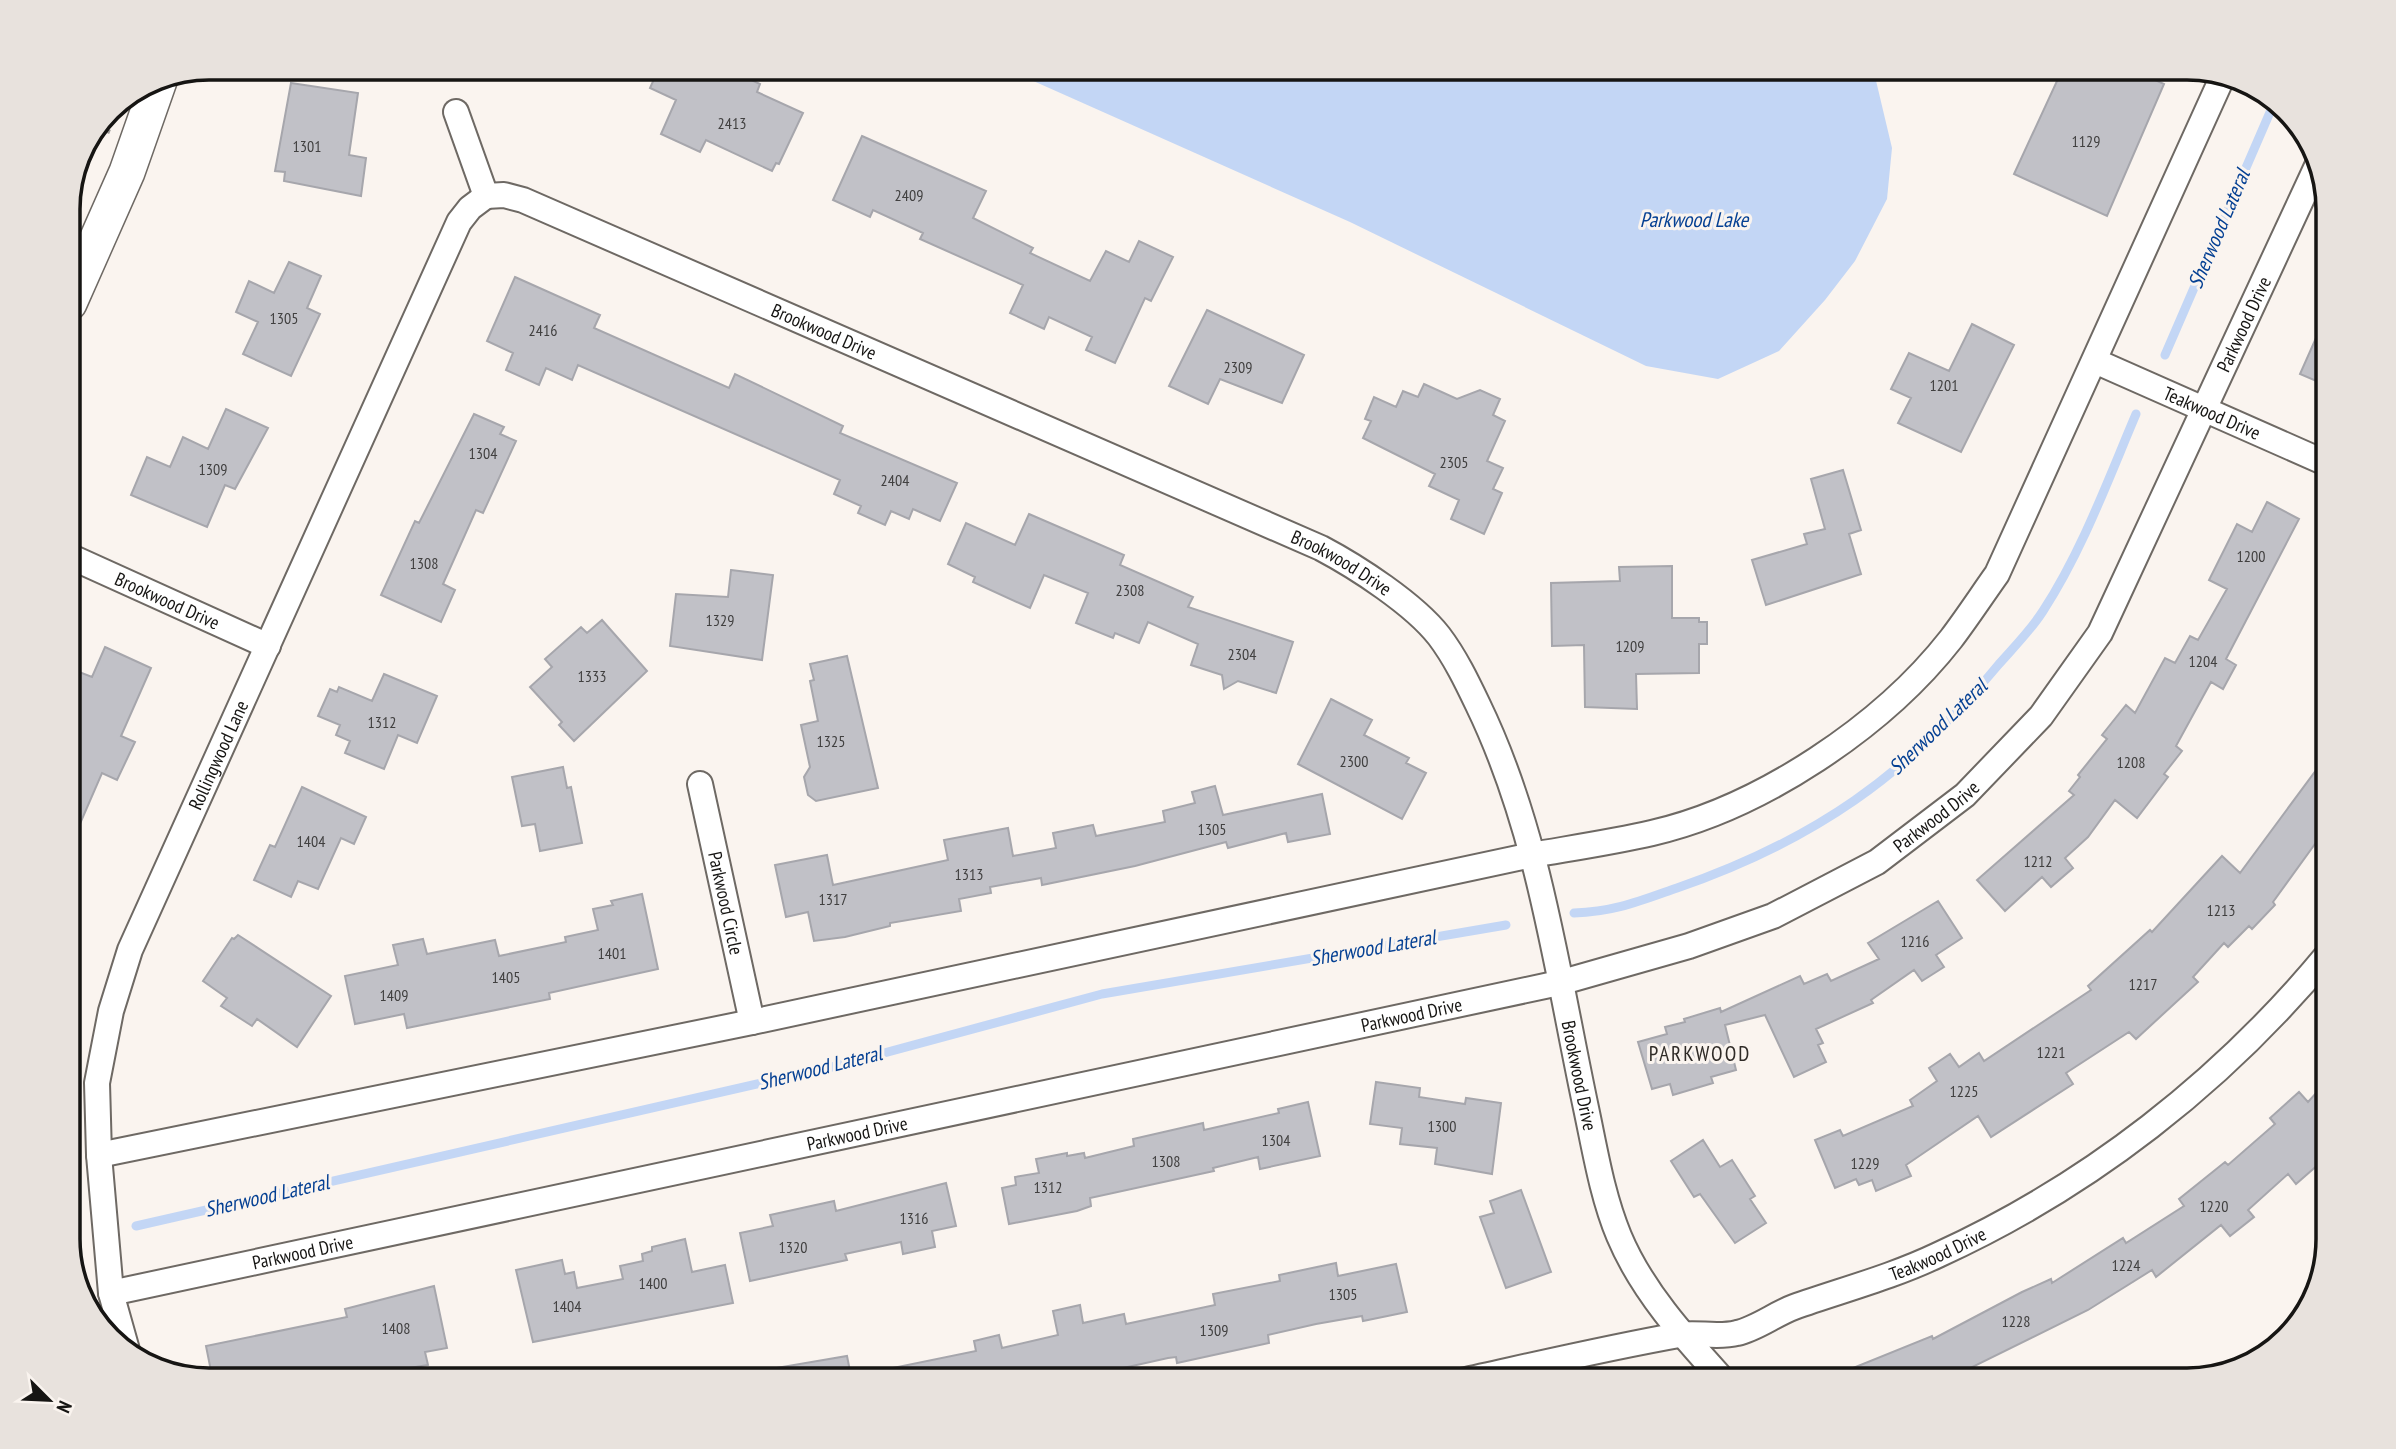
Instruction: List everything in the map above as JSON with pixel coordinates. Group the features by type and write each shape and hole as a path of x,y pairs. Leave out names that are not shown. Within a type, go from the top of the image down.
{"main road":[{"path":"81,276 127,173 155,93"}],"street":[{"path":"99,1155 752,1022 1532,855 1654,833 1731,806 1813,762 1886,706 1950,640 1997,573 2219,85"},
{"path":"456,112 486,196"},
{"name":"Parkwood Drive","path":"111,1293 1559,983 1689,946 1773,916 1877,862 1965,795 2041,716 2100,633 2311,178"},
{"name":"Brookwood Drive","path":"486,196 504,195 523,200 1335,555 1372,579 1439,635 1466,680 1499,749 1532,855 1602,1183 1619,1235 1633,1266 1682,1335 1712,1368"},
{"name":"Rollingwood Lane","path":"123,1335 111,1293 99,1155 97,1083 111,1011 130,950 459,222 470,208 486,196"},
{"name":"Teakwood Drive","path":"2095,361 2315,458"},
{"name":"Brookwood Drive","path":"81,561 268,646"},
{"name":"Parkwood Circle","path":"700,784 752,1022"},
{"name":"Teakwood Drive","path":"1523,1368 1682,1335 1737,1334 1792,1307 1859,1287 1937,1256 2064,1188 2136,1139 2256,1033 2316,967"}],"water":[{"name":"Parkwood Lake","path":"1031,80 1876,80 1892,148 1887,199 1855,261 1825,300 1779,351 1718,379 1646,366 1350,222"}],"building":[{"path":"654,80 752,80 760,84 757,92 803,113 779,164 776,163 772,171 706,140 700,152 661,134 676,100 650,88"},
{"path":"2057,80 2155,80 2164,84 2107,216 2014,174"},
{"path":"291,83 358,93 349,155 366,158 361,196 284,181 285,172 275,171"},
{"path":"862,136 986,191 973,218 1033,248 1030,253 1090,281 1106,251 1129,262 1139,241 1173,257 1151,301 1145,298 1115,363 1086,350 1092,337 1049,317 1044,329 1010,313 1023,285 920,239 923,233 873,210 870,217 833,200"},
{"path":"289,262 321,276 307,308 320,314 291,376 243,354 258,322 236,312 249,281 274,293"},
{"path":"515,277 600,315 594,328 729,388 735,374 843,426 840,433 957,483 940,521 913,509 909,519 891,511 885,525 858,513 861,506 834,494 840,480 578,365 572,380 546,368 539,385 506,370 513,353 487,341"},
{"path":"1207,310 1304,355 1282,403 1220,379 1208,404 1169,386"},
{"path":"1972,324 2014,345 1961,452 1898,423 1911,398 1891,389 1909,353 1949,371"},
{"path":"2315,340 2315,381 2300,374"},
{"path":"1424,384 1457,399 1480,390 1500,399 1493,415 1505,421 1487,461 1503,468 1493,489 1502,493 1484,534 1451,519 1459,500 1429,486 1435,474 1363,438 1371,421 1365,419 1374,397 1396,407 1403,391 1418,397"},
{"path":"226,409 268,428 235,489 225,485 207,527 131,495 147,457 170,467 183,437 208,449"},
{"path":"474,414 504,427 500,434 516,441 483,513 476,510 443,584 455,590 441,622 381,595 415,521 419,523"},
{"path":"1843,470 1861,530 1849,534 1861,574 1766,605 1752,560 1807,544 1804,534 1825,529 1811,479"},
{"path":"2267,502 2299,519 2226,659 2236,665 2223,689 2211,682 2176,746 2182,751 2164,774 2168,777 2137,818 2115,800 2088,837 2065,858 2073,868 2051,887 2042,877 2005,911 1977,880 2074,795 2069,791 2080,777 2078,775 2107,739 2102,735 2126,705 2135,713 2165,658 2175,663 2190,636 2198,640 2227,589 2209,580 2237,524 2252,532"},
{"path":"1029,514 1124,555 1120,565 1193,597 1188,607 1293,642 1276,693 1238,681 1224,689 1222,675 1191,665 1198,644 1148,622 1139,643 1115,633 1113,638 1076,623 1088,593 1044,575 1030,608 973,582 975,577 948,564 966,523 1015,545"},
{"path":"1672,566 1672,618 1699,618 1699,622 1707,622 1707,644 1699,644 1699,673 1636,674 1637,709 1585,707 1584,645 1552,646 1551,583 1620,581 1619,567"},
{"path":"731,570 773,575 762,660 670,646 676,594 728,597"},
{"path":"602,620 647,671 574,741 559,725 562,722 530,687 552,667 545,659 581,627 587,633"},
{"path":"105,647 151,668 121,736 135,742 117,780 102,773 81,821 81,673 92,677"},
{"path":"847,656 878,788 816,801 808,795 804,777 810,767 801,725 818,721 810,681 814,680 810,664"},
{"path":"384,674 437,696 417,743 398,735 384,769 345,753 350,741 336,735 340,725 318,716 330,689 337,692 339,687 372,701"},
{"path":"1331,699 1372,720 1364,735 1409,758 1406,763 1426,773 1402,819 1298,764"},
{"path":"563,767 567,788 571,787 582,843 540,851 535,824 522,826 512,777"},
{"path":"2316,771 2316,843 2273,902 2275,905 2252,929 2249,926 2228,947 2224,943 2193,977 2198,982 2136,1039 2129,1032 2066,1073 2073,1084 1991,1137 1978,1116 1906,1165 1911,1176 1876,1191 1872,1180 1859,1185 1856,1179 1835,1188 1815,1140 1840,1130 1843,1136 1913,1106 1910,1100 1937,1081 1929,1068 1950,1054 1959,1067 1979,1053 1984,1061 2091,990 2088,986 2150,930 2152,932 2222,856 2240,873"},
{"path":"1215,786 1223,815 1322,794 1330,834 1288,842 1286,833 1228,848 1226,842 1135,866 1042,885 1041,878 990,887 991,893 959,899 961,911 890,923 890,926 845,937 814,941 808,912 786,917 775,865 827,855 833,885 948,860 944,840 1008,828 1013,856 1056,848 1053,833 1093,825 1096,836 1165,822 1163,811 1195,803 1192,792"},
{"path":"302,787 366,817 354,844 341,838 318,889 298,881 291,897 254,880 270,845 275,847"},
{"path":"642,894 658,969 549,993 550,999 407,1028 404,1014 355,1024 345,976 398,965 393,945 423,939 427,954 495,940 499,956 566,942 565,937 598,930 593,909 613,905 611,901"},
{"path":"1938,901 1962,938 1936,955 1944,967 1922,981 1914,970 1871,1000 1873,1003 1816,1029 1823,1043 1818,1045 1826,1062 1794,1077 1765,1015 1725,1025 1736,1070 1711,1077 1713,1083 1673,1095 1670,1084 1652,1089 1638,1042 1667,1034 1665,1027 1685,1022 1684,1019 1720,1008 1721,1012 1800,976 1804,984 1827,974 1831,981 1879,959 1868,943"},
{"path":"238,935 331,996 297,1047 257,1019 252,1026 221,1006 227,998 203,981 232,938"},
{"path":"1376,1082 1420,1088 1419,1097 1465,1104 1466,1098 1501,1103 1492,1174 1435,1164 1437,1148 1400,1144 1402,1128 1370,1124"},
{"path":"2299,1092 2308,1102 2316,1093 2316,1167 2296,1184 2288,1174 2248,1210 2254,1217 2230,1236 2221,1225 2156,1277 2152,1270 2088,1310 1970,1368 1853,1368 1932,1336 1933,1339 2022,1292 2051,1279 2052,1283 2123,1238 2126,1243 2184,1206 2179,1199 2225,1162 2228,1165 2275,1124 2270,1118"},
{"path":"1308,1102 1320,1156 1260,1169 1258,1157 1213,1168 1214,1171 1090,1198 1091,1206 1077,1211 1009,1224 1002,1188 1016,1185 1015,1177 1039,1173 1036,1159 1067,1153 1067,1156 1084,1153 1085,1158 1134,1146 1133,1139 1203,1123 1204,1130 1279,1113 1278,1109"},
{"path":"1703,1140 1720,1167 1732,1160 1755,1196 1750,1199 1766,1223 1735,1243 1700,1194 1694,1197 1671,1161"},
{"path":"946,1183 956,1226 932,1231 935,1247 903,1254 901,1242 845,1254 847,1260 750,1281 740,1233 773,1226 770,1215 834,1201 836,1211"},
{"path":"1521,1190 1551,1272 1506,1288 1480,1217 1494,1213 1490,1201"},
{"path":"685,1239 692,1272 725,1265 733,1303 533,1342 516,1270 562,1260 565,1274 574,1272 577,1288 623,1279 620,1266 643,1261 642,1254 652,1251 652,1247"},
{"path":"1336,1263 1338,1276 1396,1264 1407,1312 1363,1321 1362,1316 1316,1324 1268,1335 1269,1343 1177,1363 1176,1357 1123,1368 893,1368 976,1351 974,1341 999,1335 1002,1348 1058,1335 1053,1311 1080,1305 1083,1323 1124,1314 1126,1324 1215,1305 1213,1294 1280,1281 1279,1275"},
{"path":"434,1286 447,1348 425,1352 428,1365 409,1368 210,1368 206,1346 347,1317 345,1309"},
{"path":"847,1356 849,1368 776,1368"}],"waterway":[{"name":"Sherwood Lateral","path":"2165,355 2270,112"},
{"name":"Sherwood Lateral","path":"1574,913 1602,911 1639,901 1772,849 1814,826 1893,772 1964,704 2028,632 2043,611 2082,540 2136,414"},
{"name":"Sherwood Lateral","path":"136,1226 836,1066 1102,994 1506,925"}],"district":[{"name":"PARKWOOD","path":"1700,1054"}]}
